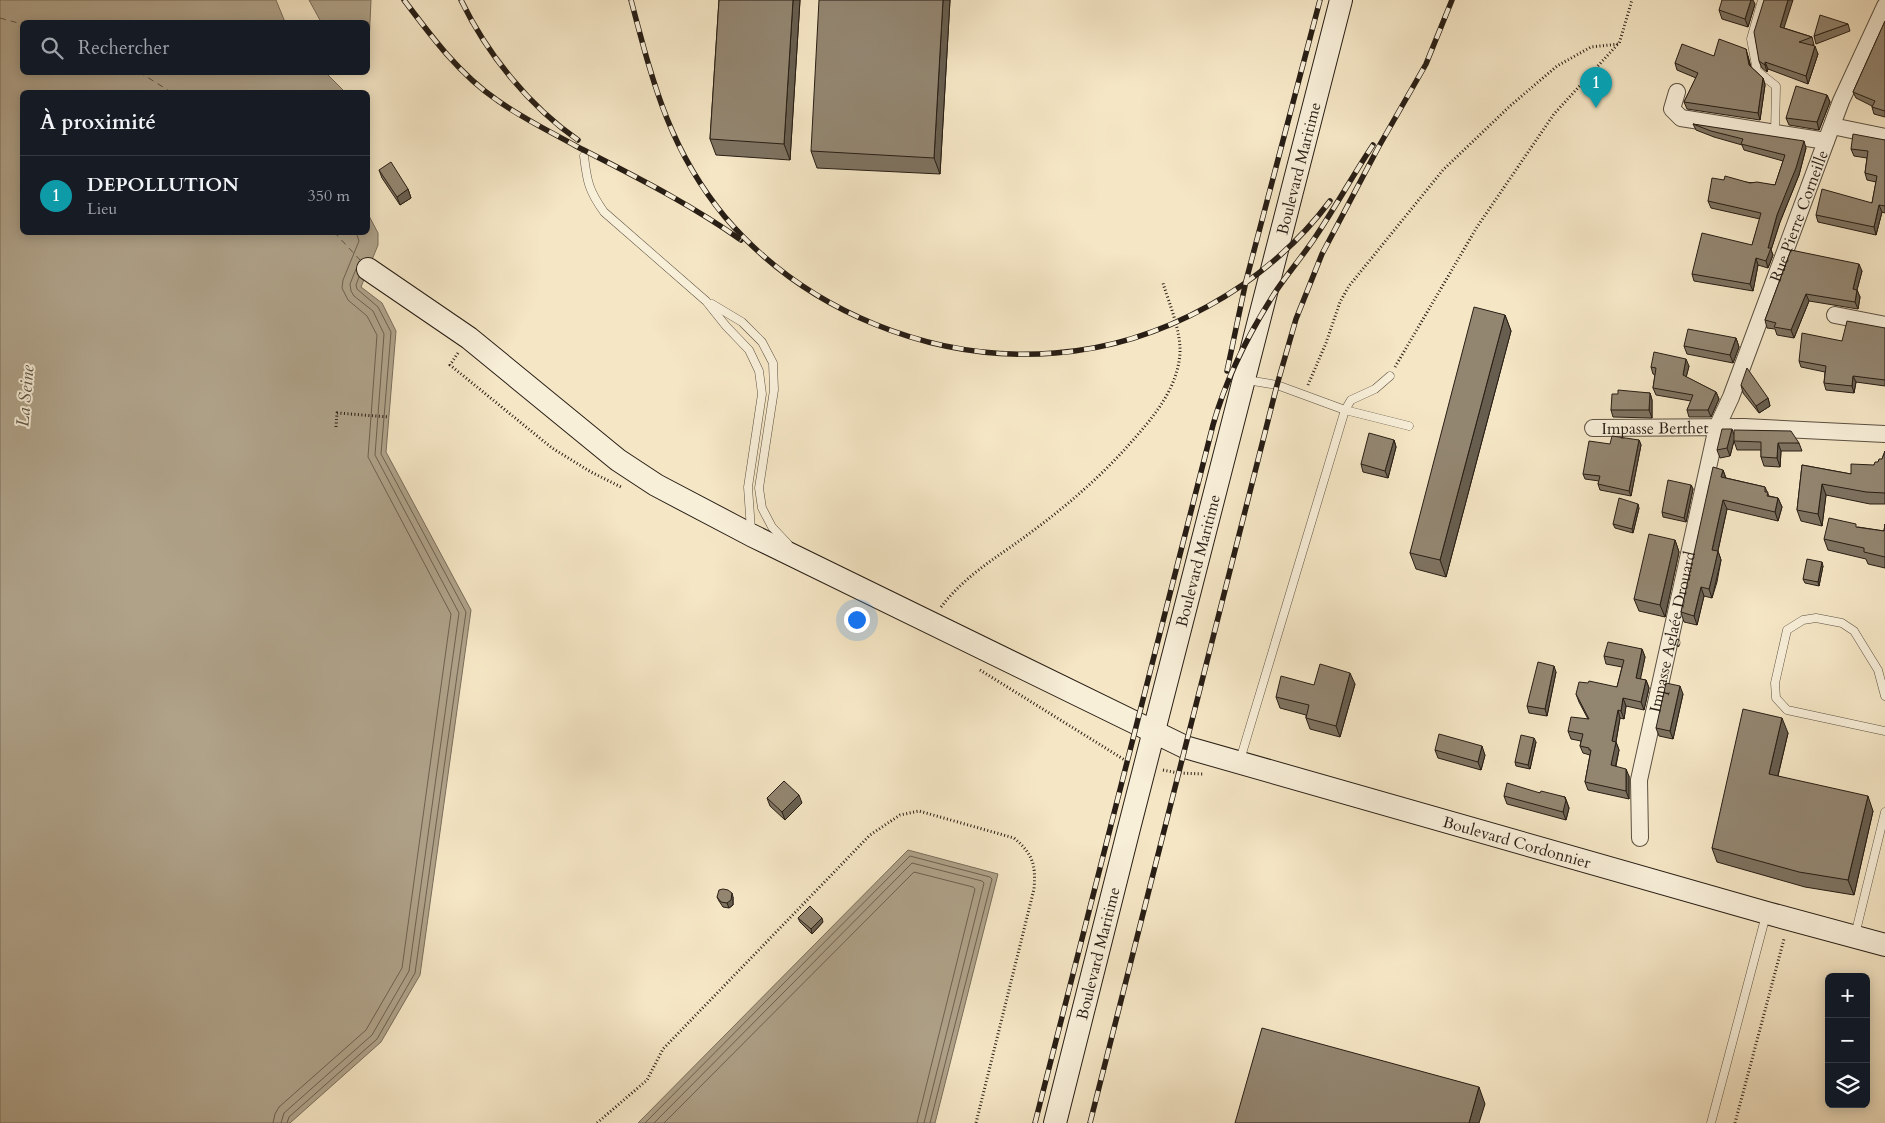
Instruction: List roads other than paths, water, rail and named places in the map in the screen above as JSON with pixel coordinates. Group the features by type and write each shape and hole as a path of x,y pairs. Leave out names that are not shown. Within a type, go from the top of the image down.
{"street":[{"name":"Boulevard Maritime","path":"1054,1123 1341,0"},
{"name":"Rue Pierre Corneille","path":"1717,427 1731,397 1841,101 1885,6"},
{"path":"1677,92 1672,109 1681,118 1775,133 1829,133 1885,137"},
{"name":"Boulevard Cordonnier","path":"368,268 469,338 618,460 656,485 751,535 1185,747 1885,945"},
{"path":"1835,315 1885,325"},
{"name":"Impasse Berthet","path":"1593,428 1744,426 1885,434"},
{"name":"Impasse Aglaée Drouard","path":"1640,838 1639,780 1717,427"}],"lane":[{"path":"1762,0 1751,39 1757,71 1776,86 1775,133"},
{"path":"584,156 586,179 592,195 604,212 706,301 749,350 759,372 762,394 748,487 751,535"},
{"path":"706,301 742,322 762,342 773,364 774,390 760,488 762,508 772,527 787,543 816,559 837,577"},
{"path":"1239,762 1346,410 1351,400 1375,389 1390,376"},
{"path":"1245,380 1277,385 1346,410 1409,426"},
{"path":"1885,696 1878,670 1854,631 1842,623 1816,618 1802,620 1787,630 1775,683 1776,698 1787,710 1885,731"},
{"path":"1854,937 1885,812"},
{"path":"1711,1123 1767,913"}],"water":[{"name":"La Seine","path":"0,0 276,0 284,20 20,20 20,75 328,75 343,90 20,90 20,235 370,235 370,218 378,233 378,245 361,287 382,303 396,331 386,452 471,610 420,975 381,1042 290,1123 0,1123"},
{"path":"309,0 371,0 370,22 370,20 320,20"},
{"path":"908,850 998,874 935,1123 638,1123"}],"railway":[{"path":"404,0 435,41 458,66 483,90 497,100 516,113 681,202 741,240"},
{"path":"461,0 483,40 511,78 543,111 578,140"},
{"path":"631,0 647,59 665,114 676,140 706,192 725,217 757,250 793,279 832,304 874,324 918,339 963,349 1009,354 1055,353 1095,348 1134,338 1172,324 1209,306 1243,284 1275,259 1304,232 1330,201"},
{"path":"1227,371 1246,281 1320,0"},
{"path":"1090,1123 1277,385 1296,319 1322,254 1378,148 1426,64 1452,0"},
{"path":"1035,1123 1213,425 1224,390 1264,309 1316,236 1373,145"}],"place":[{"name":"DEPOLLUTION","path":"1596,108"}]}
